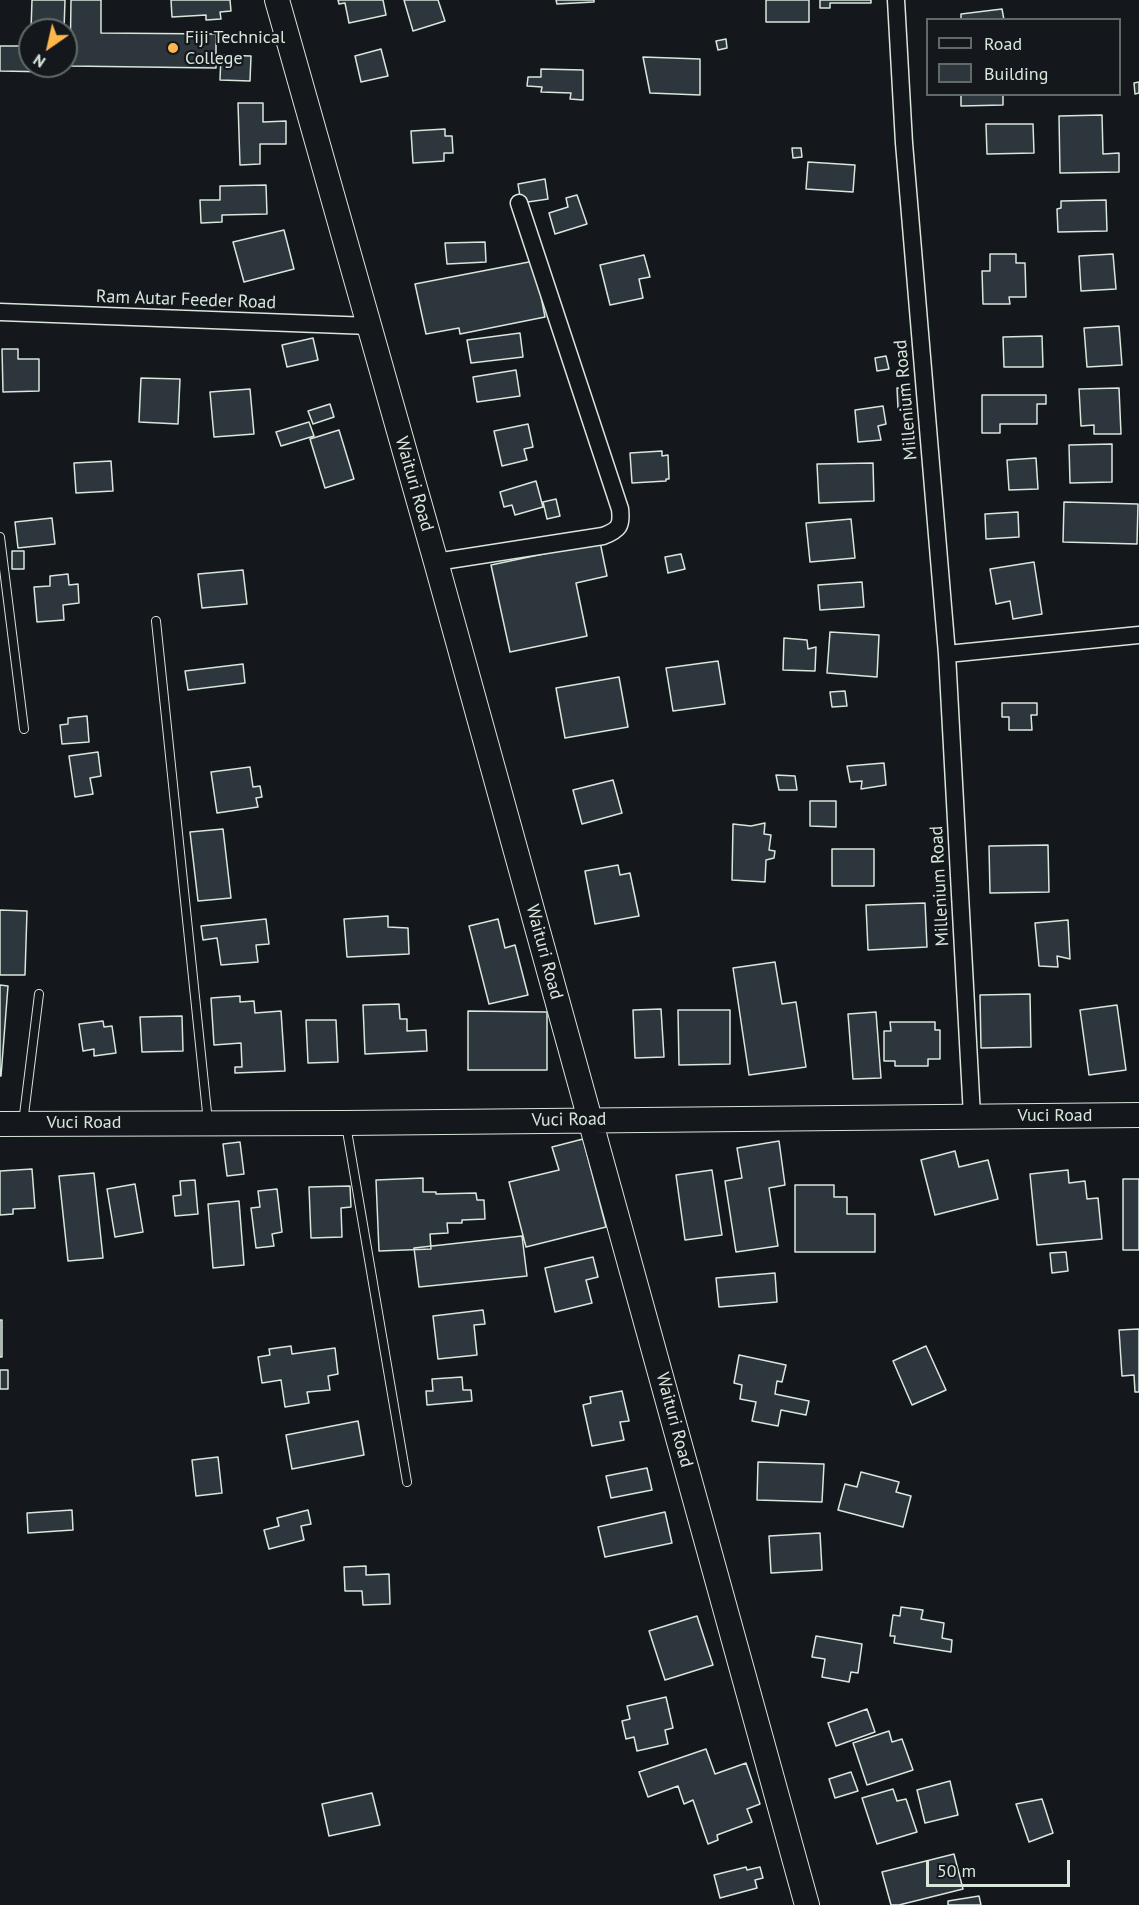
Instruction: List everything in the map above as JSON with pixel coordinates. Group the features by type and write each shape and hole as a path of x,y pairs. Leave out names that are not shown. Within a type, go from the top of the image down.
{"main road":[{"name":"Waituri Road","path":"277,0 436,562 807,1905"},
{"name":"Vuci Road","path":"11,1123 345,1123 1139,1115"}],"street":[{"name":"Millenium Road","path":"896,0 904,143 947,654 972,1116"},
{"path":"436,562 603,536 616,532 622,522 620,509 519,203"},
{"name":"Ram Autar Feeder Road","path":"0,312 370,326"},
{"path":"947,654 1139,635"}],"lane":[{"path":"0,537 24,729"},
{"path":"156,621 208,1122"},
{"path":"11,1123 39,994"},
{"path":"345,1123 407,1482"}],"building":[{"path":"32,0 65,0 64,18 31,18"},
{"path":"71,0 101,0 101,33 216,34 216,68 78,66 78,18 71,18"},
{"path":"171,0 230,0 231,11 220,12 221,19 206,20 206,15 172,17"},
{"path":"338,0 383,0 386,15 349,23 345,3 339,4"},
{"path":"404,0 438,0 445,21 413,31"},
{"path":"556,0 594,0 594,2 557,4"},
{"path":"766,0 809,0 809,22 766,22"},
{"path":"820,0 871,0 871,3 830,3 830,8 820,8"},
{"path":"1002,9 1004,18 961,18 961,14"},
{"path":"726,39 727,48 718,50 716,41"},
{"path":"0,46 18,46 18,71 0,71"},
{"path":"381,49 388,76 361,82 355,56"},
{"path":"221,55 251,56 250,81 220,80"},
{"path":"643,57 700,59 700,95 650,93"},
{"path":"541,69 583,70 583,100 570,99 571,93 541,92 542,87 527,86 528,77 541,77"},
{"path":"1139,82 1139,93 1135,94 1134,83"},
{"path":"961,96 1003,96 1003,105 961,106"},
{"path":"238,103 263,103 263,122 286,121 286,144 260,144 260,164 240,165"},
{"path":"1102,115 1103,154 1119,153 1119,172 1060,173 1059,116"},
{"path":"986,124 1033,124 1034,153 987,154"},
{"path":"445,129 445,136 452,136 453,153 444,153 444,161 413,163 411,131"},
{"path":"792,148 801,148 802,157 793,158"},
{"path":"808,162 855,165 853,192 806,189"},
{"path":"545,179 548,199 521,203 518,184"},
{"path":"266,185 267,214 222,215 222,222 201,223 200,200 220,200 220,186"},
{"path":"577,195 587,224 555,234 549,213 568,207 566,198"},
{"path":"1106,200 1107,231 1058,232 1057,209 1061,208 1061,201"},
{"path":"284,230 294,269 244,282 233,242"},
{"path":"485,242 486,262 447,264 445,243"},
{"path":"990,254 1016,254 1016,263 1025,263 1026,297 1009,297 1010,304 983,304 982,271 990,271"},
{"path":"1113,254 1116,289 1081,291 1079,256"},
{"path":"644,255 650,277 639,279 643,298 610,305 600,265"},
{"path":"534,261 545,317 460,334 459,328 426,334 415,284"},
{"path":"1119,326 1122,365 1087,367 1084,328"},
{"path":"520,333 523,357 471,363 467,340"},
{"path":"1042,336 1043,367 1004,367 1003,337"},
{"path":"313,338 318,360 287,367 282,345"},
{"path":"2,349 18,349 18,359 39,359 39,391 3,392"},
{"path":"886,356 889,369 877,371 875,358"},
{"path":"516,370 520,396 477,402 473,377"},
{"path":"141,378 180,379 178,424 139,422"},
{"path":"897,388 909,388 910,408 898,408"},
{"path":"1119,388 1121,434 1094,434 1094,425 1081,426 1079,389"},
{"path":"250,389 254,434 214,437 210,392"},
{"path":"982,395 1046,395 1046,404 1037,404 1037,424 1000,424 1000,433 982,433"},
{"path":"330,404 334,417 313,424 308,411"},
{"path":"883,406 886,424 878,426 881,440 858,442 855,410"},
{"path":"309,422 314,436 281,446 276,432"},
{"path":"528,424 533,447 524,449 527,460 502,466 494,431"},
{"path":"339,430 354,479 325,488 310,439"},
{"path":"1112,444 1112,482 1070,483 1069,445"},
{"path":"662,451 662,456 668,455 669,479 632,483 630,453"},
{"path":"1036,458 1038,489 1009,490 1007,460"},
{"path":"111,461 113,491 76,493 74,463"},
{"path":"873,463 874,501 819,503 817,464"},
{"path":"536,481 543,507 515,515 512,505 504,507 500,492"},
{"path":"556,499 560,516 547,519 543,502"},
{"path":"1064,502 1138,504 1137,544 1063,542"},
{"path":"1018,512 1019,537 986,539 985,514"},
{"path":"52,518 55,544 18,548 15,522"},
{"path":"851,519 855,558 810,562 806,523"},
{"path":"600,542 607,576 576,583 587,636 510,652 491,565"},
{"path":"12,551 24,551 24,569 12,569"},
{"path":"681,554 685,569 668,573 665,557"},
{"path":"1034,562 1042,614 1013,619 1010,601 996,604 990,569"},
{"path":"243,570 247,604 202,608 198,574"},
{"path":"68,574 69,585 78,584 79,603 63,605 64,620 37,622 34,587 50,586 50,576"},
{"path":"862,582 864,607 820,610 818,585"},
{"path":"830,632 879,635 877,677 827,673"},
{"path":"784,638 807,640 808,649 816,647 815,671 783,670"},
{"path":"718,661 725,704 673,711 666,668"},
{"path":"243,664 245,683 188,690 185,671"},
{"path":"619,677 628,727 565,738 556,688"},
{"path":"845,691 847,706 832,707 830,692"},
{"path":"1002,703 1037,703 1037,715 1031,715 1032,730 1009,730 1009,717 1002,717"},
{"path":"87,716 89,742 62,744 60,725 68,724 68,718"},
{"path":"98,752 101,776 90,778 93,794 75,797 69,756"},
{"path":"884,763 886,785 861,789 862,781 850,782 847,766"},
{"path":"250,767 253,787 260,786 262,797 256,798 258,807 217,813 211,772"},
{"path":"776,775 795,776 797,790 779,790"},
{"path":"613,780 622,813 582,824 573,790"},
{"path":"810,801 836,801 836,827 810,826"},
{"path":"765,823 764,834 771,835 769,850 775,851 774,858 766,860 765,882 732,880 733,824 751,826"},
{"path":"223,829 231,898 198,901 190,832"},
{"path":"1048,845 1049,892 990,893 989,846"},
{"path":"832,849 874,849 874,886 832,886"},
{"path":"618,865 620,875 630,873 639,916 595,924 585,871"},
{"path":"925,903 927,947 868,950 866,905"},
{"path":"0,910 27,911 25,975 0,975"},
{"path":"388,916 388,927 408,928 409,954 347,957 344,919"},
{"path":"266,919 269,944 256,945 258,962 221,965 217,938 203,940 201,926"},
{"path":"498,919 505,948 515,945 528,995 489,1004 469,926"},
{"path":"1068,920 1070,959 1057,956 1058,967 1039,966 1035,923"},
{"path":"775,962 782,1004 796,1002 806,1067 749,1075 733,968"},
{"path":"0,985 8,986 1,1076 0,1076"},
{"path":"1030,994 1031,1047 981,1048 980,995"},
{"path":"240,996 240,1002 254,1001 255,1013 281,1011 285,1071 235,1073 235,1067 242,1067 241,1043 214,1045 211,998"},
{"path":"399,1004 400,1019 407,1019 407,1031 426,1030 427,1051 365,1054 363,1005"},
{"path":"1117,1005 1126,1070 1089,1075 1080,1010"},
{"path":"661,1009 664,1057 635,1058 633,1010"},
{"path":"678,1010 730,1010 730,1064 679,1065"},
{"path":"468,1011 547,1012 547,1070 468,1070"},
{"path":"876,1012 881,1078 853,1079 848,1014"},
{"path":"182,1016 183,1051 142,1052 140,1017"},
{"path":"306,1020 336,1020 338,1062 308,1063"},
{"path":"103,1021 104,1027 112,1026 116,1053 94,1056 94,1049 83,1051 79,1024"},
{"path":"890,1022 935,1022 935,1030 940,1030 940,1059 928,1059 928,1066 895,1066 895,1061 884,1061 884,1031 891,1031"},
{"path":"583,1139 606,1227 526,1247 509,1182 559,1170 552,1147"},
{"path":"779,1141 785,1185 769,1188 778,1246 736,1252 725,1181 742,1178 737,1148"},
{"path":"240,1142 244,1174 227,1176 223,1144"},
{"path":"955,1151 959,1167 988,1160 998,1199 935,1215 921,1160"},
{"path":"32,1169 35,1208 13,1209 13,1214 0,1215 0,1171"},
{"path":"712,1170 722,1235 685,1240 676,1175"},
{"path":"1068,1170 1069,1183 1085,1181 1087,1199 1098,1198 1102,1239 1037,1245 1030,1174"},
{"path":"94,1173 103,1258 68,1261 59,1176"},
{"path":"423,1178 423,1192 476,1193 477,1200 484,1200 485,1219 447,1223 448,1233 430,1234 431,1249 379,1251 376,1180"},
{"path":"1123,1179 1139,1179 1139,1250 1123,1250"},
{"path":"195,1180 198,1214 175,1216 173,1196 181,1195 180,1181"},
{"path":"135,1184 143,1232 115,1237 107,1189"},
{"path":"795,1185 834,1185 834,1197 847,1197 847,1214 875,1214 875,1252 795,1252"},
{"path":"350,1186 351,1207 341,1208 342,1237 311,1238 309,1187"},
{"path":"277,1189 282,1232 272,1234 274,1246 256,1248 251,1208 260,1207 258,1191"},
{"path":"239,1201 244,1265 213,1268 208,1204"},
{"path":"522,1236 527,1276 419,1287 414,1248"},
{"path":"1066,1252 1068,1271 1052,1273 1050,1253"},
{"path":"593,1257 598,1277 586,1280 592,1303 555,1312 545,1268"},
{"path":"775,1273 777,1302 719,1307 716,1278"},
{"path":"483,1310 485,1324 474,1325 477,1355 438,1359 433,1316"},
{"path":"0,1320 2,1320 2,1357 0,1357"},
{"path":"1139,1329 1139,1392 1135,1392 1134,1375 1122,1376 1119,1330"},
{"path":"291,1346 292,1354 335,1348 338,1374 328,1376 330,1390 307,1392 309,1403 285,1407 281,1380 262,1383 258,1357 270,1355 269,1349"},
{"path":"926,1346 946,1390 912,1405 893,1361"},
{"path":"739,1355 786,1365 782,1382 777,1381 775,1394 809,1401 806,1415 781,1410 778,1426 752,1421 756,1402 740,1399 742,1385 734,1383"},
{"path":"0,1370 8,1370 8,1389 0,1389"},
{"path":"462,1377 463,1390 471,1390 472,1401 427,1405 426,1391 433,1391 432,1379"},
{"path":"622,1391 629,1421 620,1422 624,1440 592,1446 583,1405 591,1403 590,1397"},
{"path":"358,1421 364,1455 292,1469 286,1435"},
{"path":"218,1457 222,1493 196,1496 192,1460"},
{"path":"758,1462 824,1464 822,1502 757,1500"},
{"path":"647,1468 652,1490 611,1498 606,1476"},
{"path":"861,1472 899,1482 896,1492 911,1496 903,1527 838,1510 845,1484 857,1487"},
{"path":"72,1510 73,1530 28,1533 27,1513"},
{"path":"308,1510 311,1524 301,1526 304,1540 269,1549 264,1530 279,1526 277,1518"},
{"path":"665,1512 672,1543 605,1557 598,1527"},
{"path":"820,1533 822,1570 771,1573 769,1536"},
{"path":"366,1566 366,1575 389,1574 390,1604 363,1605 362,1591 345,1591 344,1567"},
{"path":"901,1607 923,1610 921,1619 944,1623 942,1638 952,1640 951,1652 894,1643 895,1636 890,1636 893,1615 900,1616"},
{"path":"697,1616 713,1665 665,1680 649,1631"},
{"path":"816,1636 862,1644 858,1673 851,1672 849,1682 822,1677 825,1659 812,1657"},
{"path":"666,1697 673,1728 665,1730 668,1744 637,1751 634,1737 626,1739 622,1721 630,1719 627,1706"},
{"path":"867,1709 875,1732 836,1746 828,1723"},
{"path":"889,1731 892,1742 902,1739 913,1770 867,1785 853,1743"},
{"path":"706,1749 715,1774 746,1763 760,1804 747,1809 752,1822 717,1835 718,1840 708,1844 693,1800 684,1804 678,1786 648,1797 639,1772"},
{"path":"851,1772 858,1791 835,1798 829,1779"},
{"path":"950,1781 958,1815 925,1823 917,1790"},
{"path":"893,1789 897,1801 906,1799 917,1832 877,1844 862,1798"},
{"path":"372,1793 380,1825 329,1836 322,1804"},
{"path":"1042,1799 1053,1833 1029,1842 1016,1804"},
{"path":"954,1854 963,1889 891,1905 882,1872"},
{"path":"746,1867 747,1870 760,1867 763,1878 755,1880 757,1888 720,1898 714,1875"},
{"path":"979,1896 981,1905 948,1905 948,1901"}],"place":[{"name":"Fiji Technical College","path":"173,48"}]}
